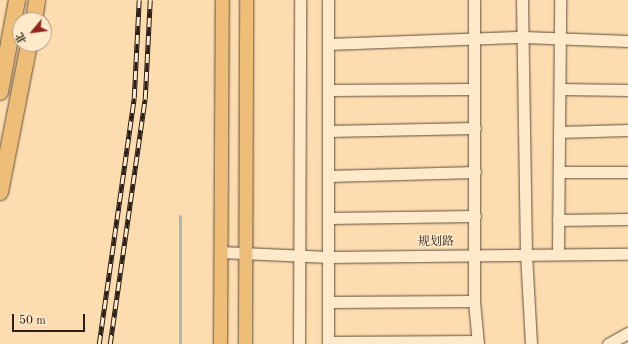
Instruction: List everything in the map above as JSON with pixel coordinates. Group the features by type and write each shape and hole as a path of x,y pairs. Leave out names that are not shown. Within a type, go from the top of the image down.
{"highway":[{"path":"0,92 17,0"},
{"path":"35,12 37,0"},
{"path":"0,192 27,52"}],"main road":[{"path":"220,344 222,0"},
{"path":"245,344 246,0"}],"street":[{"path":"299,344 298,254 300,0"},
{"path":"328,0 328,343 477,342 474,301 474,0"},
{"path":"522,0 526,254 531,344"},
{"path":"558,254 560,0"},
{"path":"328,44 474,40 523,37 560,40 628,41"},
{"path":"328,90 474,89"},
{"path":"560,89 628,90"},
{"path":"328,131 475,128"},
{"path":"559,132 628,130"},
{"path":"328,176 475,172"},
{"path":"559,172 628,172"},
{"path":"328,218 475,216"},
{"path":"558,220 628,219"},
{"name":"规划路","path":"221,252 298,254 328,257 628,254"},
{"path":"328,302 474,301"},
{"path":"608,344 628,333"}],"waterway":[{"path":"180,216 180,344"}],"railway":[{"path":"99,344 134,98 139,0"},
{"path":"110,344 145,99 150,0"}]}
